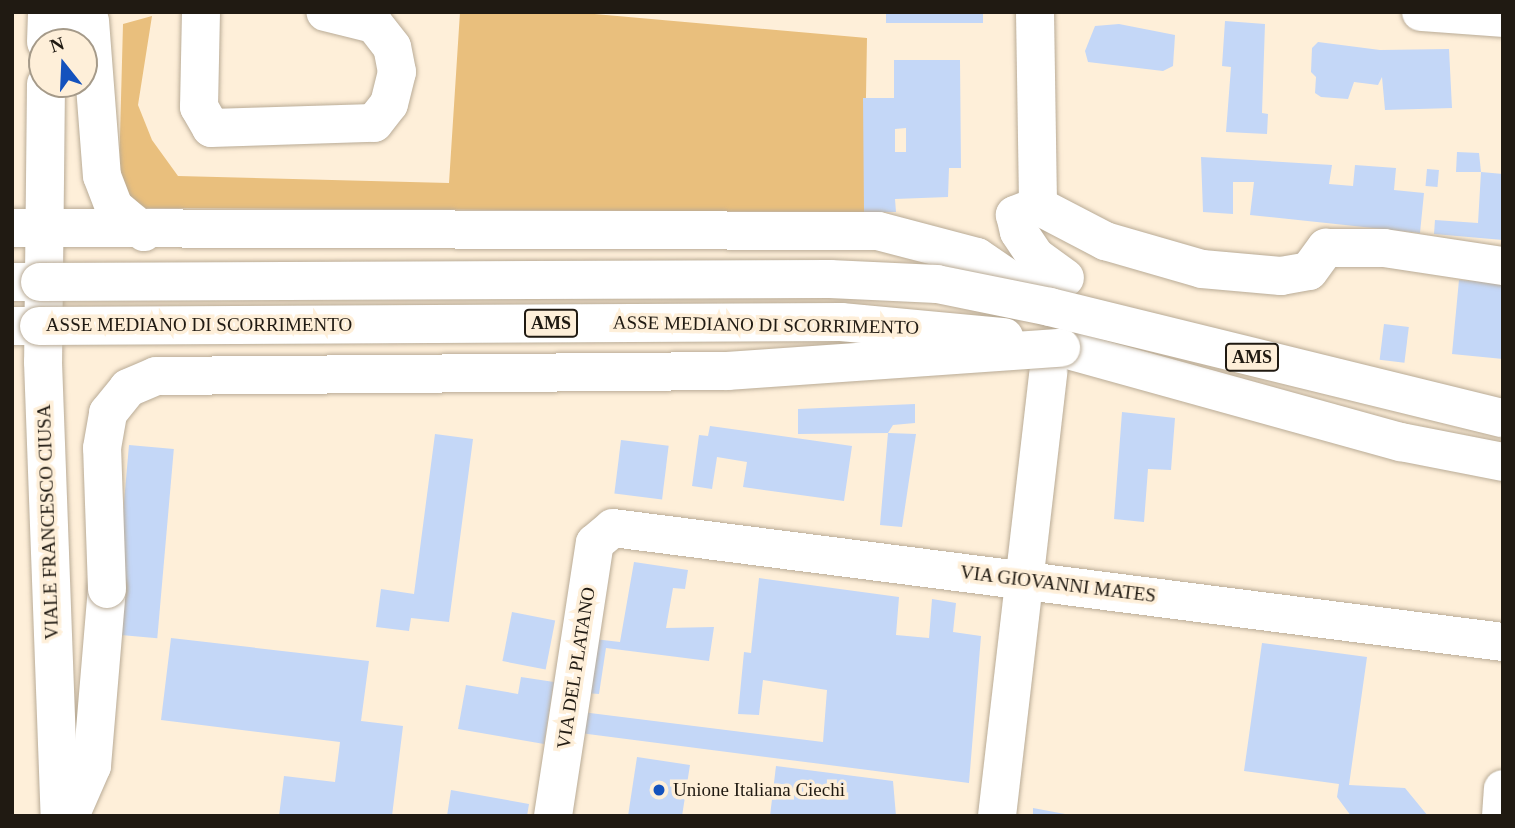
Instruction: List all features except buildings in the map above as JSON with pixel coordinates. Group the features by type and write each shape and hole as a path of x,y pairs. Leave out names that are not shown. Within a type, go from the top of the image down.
{"main road":[{"path":"63,12 90,21 102,176 114,207 144,232"},
{"path":"201,12 199,107 211,128 373,122 389,104 395,83 392,47 374,23 325,12"},
{"path":"1035,12 1038,206"},
{"path":"1420,12 1503,18"},
{"name":"VIALE FRANCESCO CIUSA","path":"44,98 28,228 43,362 60,816"},
{"path":"1057,292 1019,232 1015,215 1038,206 1105,242 1202,269 1281,276 1309,271 1326,248 1384,248 1503,266"},
{"path":"28,228 144,232 878,231 977,257 1057,292"},
{"name":"AMS","path":"12,282 830,279 1057,292 1503,418"},
{"name":"ASSE MEDIANO DI SCORRIMENTO","path":"12,326 841,322 974,331 1055,360 1401,442 1503,462"},
{"path":"70,816 92,766 107,589 102,448 108,413 128,387 156,376 728,371 1055,360 1042,415 997,816"},
{"name":"VIA GIOVANNI MATES","path":"613,528 1503,642"},
{"name":"VIA DEL PLATANO","path":"553,816 595,543 613,528"},
{"path":"1501,816 1503,789"}],"shaded area":[{"path":"460,12 572,12 867,38 864,212 146,208 130,199 119,174 123,24 152,16 138,105 152,140 178,176 449,183"}],"place":[{"name":"Unione Italiana Ciechi","path":"659,790"}]}
